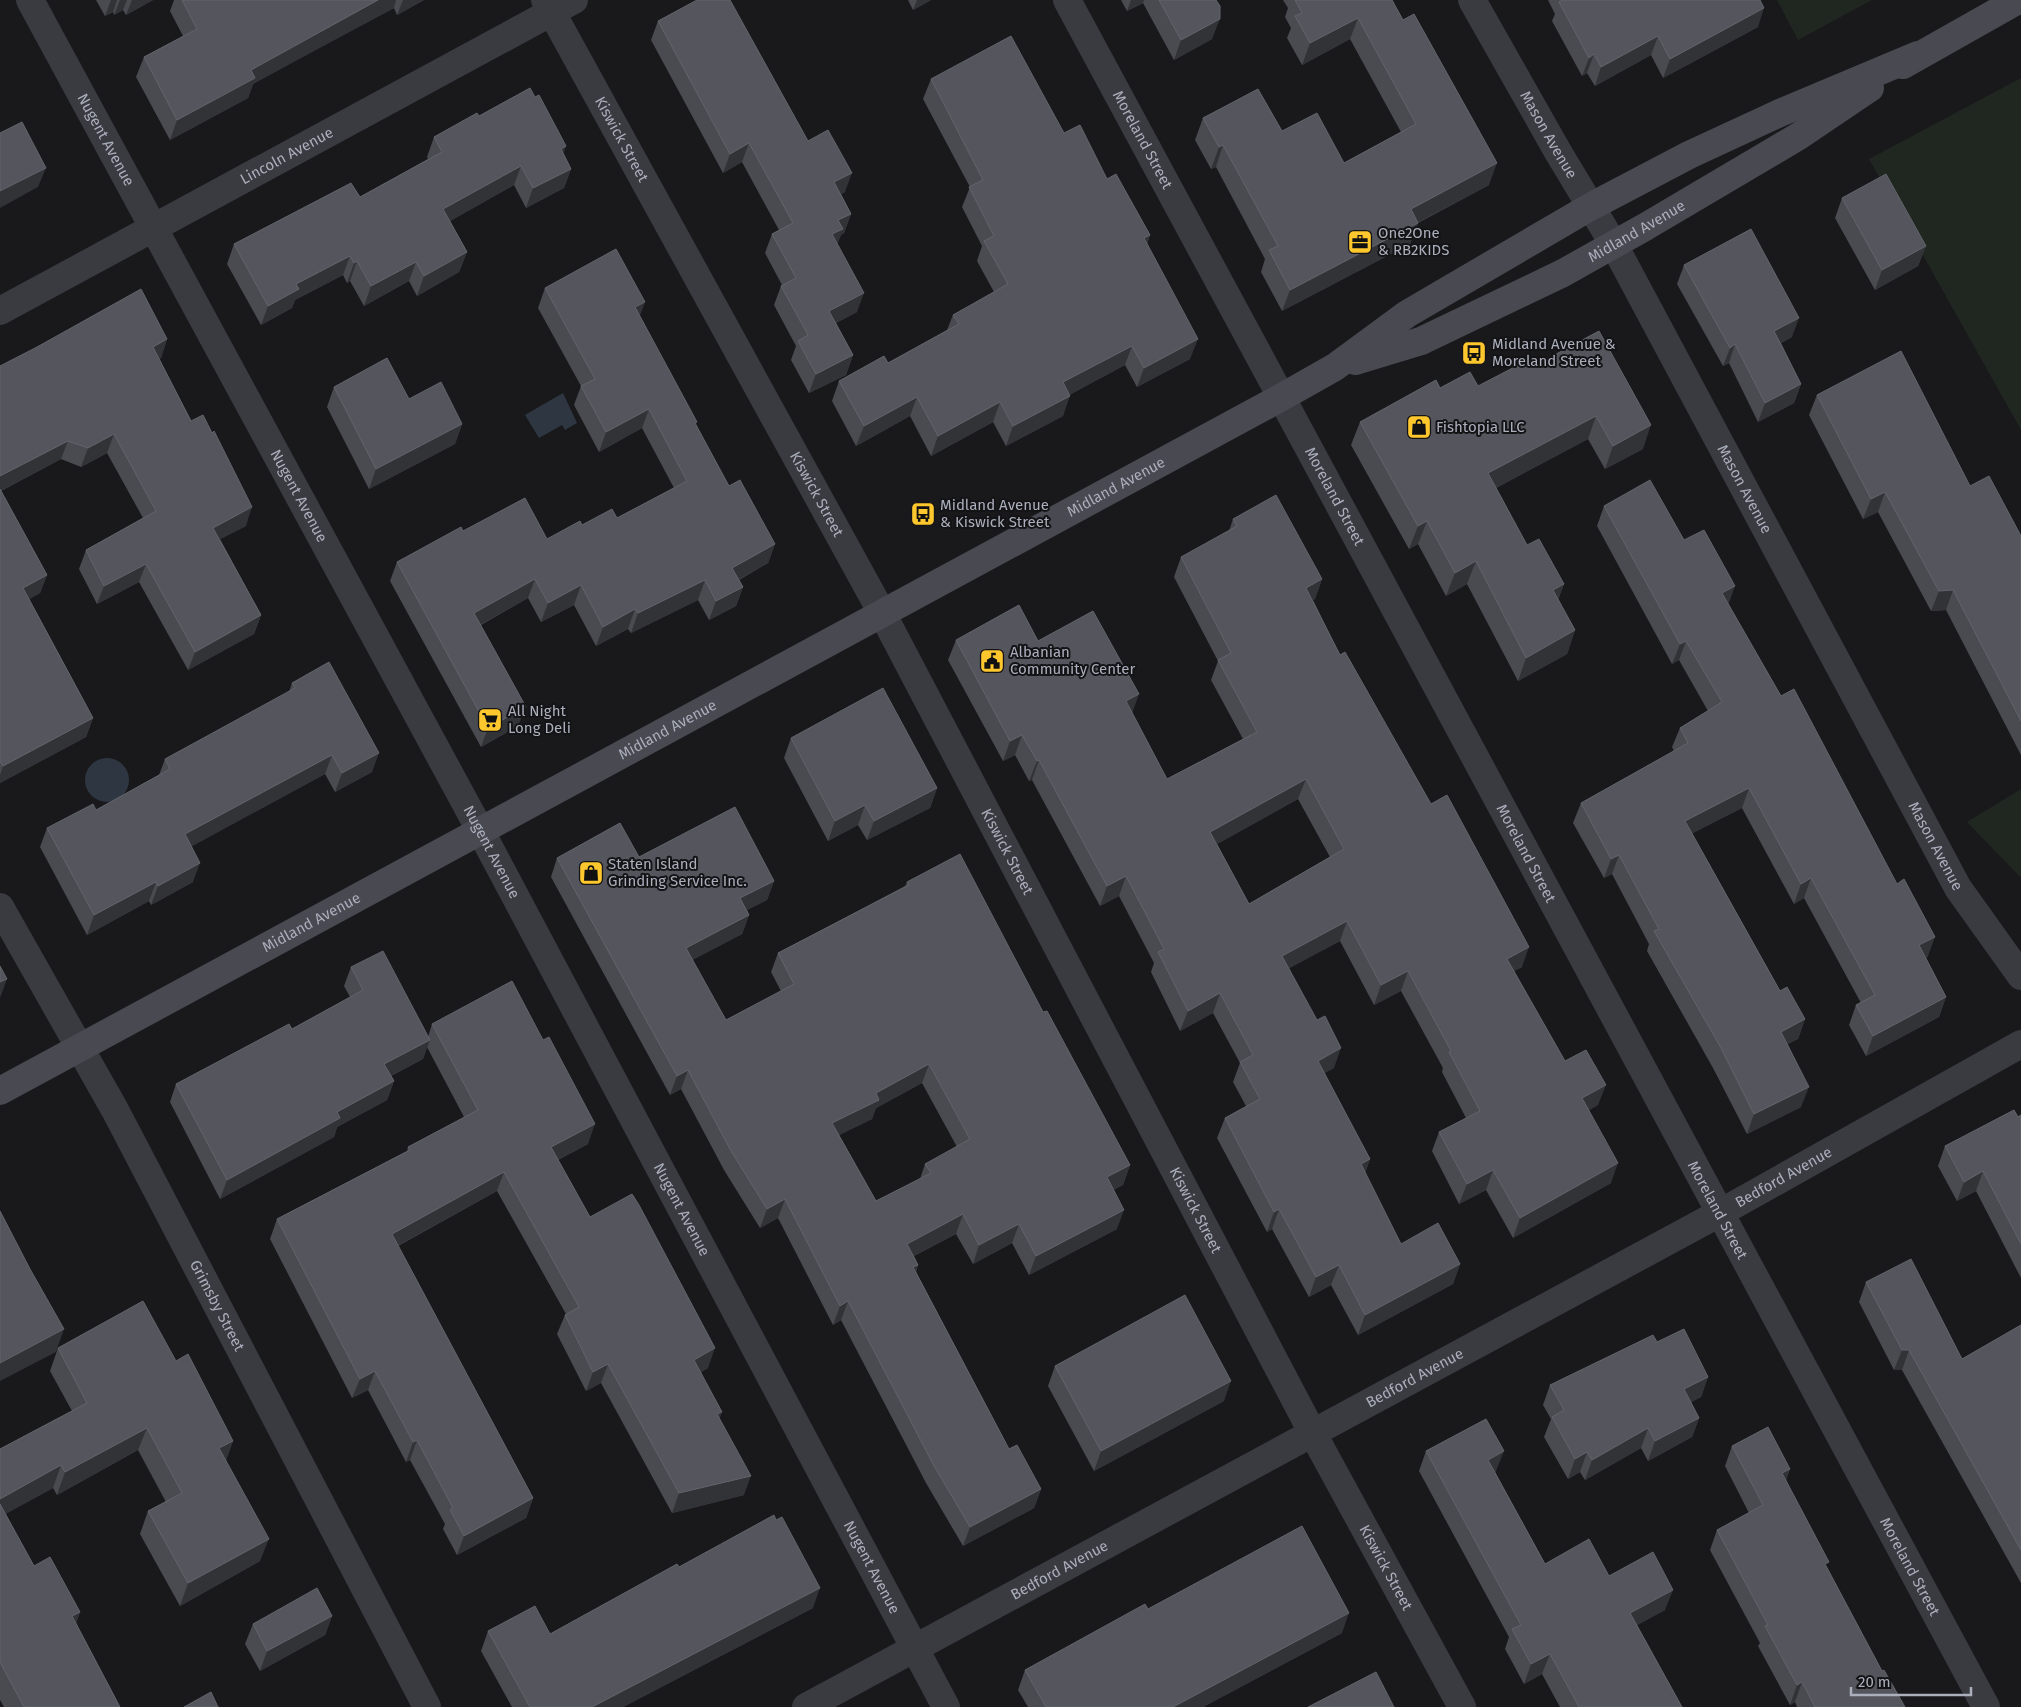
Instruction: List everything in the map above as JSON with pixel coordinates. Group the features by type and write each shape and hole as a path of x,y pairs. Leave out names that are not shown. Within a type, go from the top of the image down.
{"main road":[{"name":"Midland Avenue","path":"1335,367 1421,341 1614,245 1799,136 1918,55 2018,0"},
{"name":"Midland Avenue","path":"0,1091 1282,397 1335,367 1407,314 1590,207 1689,155 1782,112 1918,55"}],"street":[{"name":"Nugent Avenue","path":"30,0 155,227 480,830 946,1707"},
{"name":"Moreland Street","path":"1067,0 1282,397 1718,1214 1986,1707"},
{"name":"Mason Avenue","path":"1472,0 1590,207 1614,245 1958,888 2021,976"},
{"name":"Lincoln Avenue","path":"0,311 557,4"},
{"name":"Kiswick Street","path":"557,4 882,613 1312,1432 1462,1707"},
{"name":"Grimsby Street","path":"0,907 115,1110 427,1707"},
{"name":"Bedford Avenue","path":"806,1707 1718,1214 2021,1044"}],"shaded area":[{"path":"1777,0 1872,0 1798,40"},
{"path":"2021,78 2021,430 1869,159"},
{"path":"563,393 577,423 565,430 562,425 539,438 525,415"},
{"path":"107,758 119,762 125,768 129,780 125,792 119,798 107,802 95,798 89,792 85,780 89,768 95,762"},
{"path":"2021,789 2021,878 1967,822"}],"building":[{"path":"182,0 378,0 251,70 255,78 177,120 144,57 197,29"},
{"path":"697,0 730,0 808,141 828,130 852,173 834,182 851,214 838,220 843,229 832,234 864,293 829,311 853,355 816,374 798,341 808,335 781,286 796,278 772,234 793,223 749,143 730,154 658,21"},
{"path":"1159,0 1216,0 1220,6 1220,19 1181,40"},
{"path":"1295,0 1392,0 1403,20 1414,14 1497,163 1411,209 1418,223 1290,290 1269,250 1278,246 1223,145 1219,147 1203,118 1258,89 1282,131 1317,113 1344,163 1416,124 1358,18 1310,43 1295,16 1302,13"},
{"path":"1563,0 1760,0 1764,8 1670,59 1658,36 1601,67 1594,54 1589,58 1559,2"},
{"path":"1011,36 1064,133 1080,125 1107,179 1116,174 1150,235 1144,238 1198,339 1144,368 1132,346 1063,382 1070,396 1013,426 1000,402 938,436 917,397 864,426 839,381 884,356 888,363 959,324 953,315 1008,284 984,241 994,236 969,187 983,180 931,79"},
{"path":"530,88 535,97 539,95 566,146 561,149 571,169 533,188 521,166 443,209 467,252 424,276 416,262 371,286 357,261 354,263 350,256 296,284 299,289 268,306 234,244 351,183 360,197 442,152 434,137 477,113 479,116"},
{"path":"22,122 46,168 0,191 0,133"},
{"path":"1886,174 1926,246 1882,270 1842,198"},
{"path":"1751,229 1799,318 1774,331 1801,384 1765,403 1735,344 1730,348 1684,265"},
{"path":"616,249 645,302 635,307 697,422 695,423 729,486 740,480 775,544 732,568 743,587 716,601 705,580 638,613 635,609 603,627 581,585 548,603 535,579 474,613 526,707 488,728 397,562 461,527 463,531 525,498 547,539 580,521 582,525 612,509 617,518 687,481 649,409 606,432 581,386 595,379 545,288"},
{"path":"141,289 167,339 153,347 191,421 203,415 212,433 214,431 252,507 213,528 261,615 195,652 146,564 104,586 86,550 156,511 114,434 88,448 68,441 0,476 0,366"},
{"path":"1599,331 1651,425 1613,446 1596,416 1488,473 1527,545 1539,539 1564,584 1553,590 1575,630 1526,658 1476,561 1455,573 1427,521 1418,526 1360,422 1436,380 1440,388 1470,372 1478,386 1530,359 1534,366"},
{"path":"1901,351 1970,486 1989,476 2021,536 2021,721 1953,590 1939,591 1885,492 1871,499 1817,395"},
{"path":"387,358 409,399 441,382 462,424 376,469 334,387"},
{"path":"1650,480 1684,540 1704,530 1735,586 1722,593 1781,696 1794,689 1897,884 1904,879 1935,937 1919,945 1946,997 1873,1036 1856,1005 1875,995 1811,878 1801,884 1749,788 1685,821 1780,991 1787,987 1805,1019 1781,1032 1809,1087 1754,1114 1721,1048 1654,931 1659,929 1619,855 1611,859 1581,803 1688,743 1680,728 1722,702 1686,641 1680,644 1604,506"},
{"path":"0,489 47,575 23,588 93,718 3,766 0,761"},
{"path":"1276,495 1322,579 1306,588 1340,655 1345,652 1431,804 1447,795 1529,947 1507,959 1565,1061 1586,1050 1606,1085 1582,1098 1618,1163 1520,1218 1493,1170 1467,1184 1439,1132 1480,1111 1449,1052 1451,1051 1408,971 1381,985 1347,921 1282,956 1317,1020 1325,1016 1341,1048 1318,1061 1370,1159 1361,1164 1401,1244 1438,1223 1460,1264 1365,1315 1339,1265 1316,1277 1279,1209 1274,1212 1225,1118 1260,1099 1240,1062 1253,1055 1220,993 1188,1011 1158,952 1164,949 1126,876 1107,886 1039,760 1037,761 1022,735 1010,741 956,640 1019,605 1038,641 1093,611 1139,694 1126,701 1167,779 1257,732 1218,660 1231,653 1181,557 1237,526 1233,519","holes":["1306,779 1344,849 1249,904 1210,832"]},
{"path":"329,662 379,753 342,773 332,755 185,834 200,863 158,886 156,882 94,915 47,828 93,804 96,810 170,769 165,759 295,688 292,683"},
{"path":"883,688 937,788 874,821 865,805 835,821 791,738"},
{"path":"735,807 774,881 740,898 749,915 686,948 726,1020 794,984 778,953 909,885 907,882 960,854 1043,1012 1047,1011 1130,1165 1107,1177 1124,1210 1036,1256 1019,1224 979,1245 963,1214 907,1244 918,1265 913,1267 1009,1449 1017,1445 1041,1489 970,1527 933,1464 848,1301 840,1306 785,1199 767,1209 731,1151 688,1070 677,1076 557,858 620,823 639,857","holes":["929,1064 970,1139 925,1164 931,1173 876,1201 832,1123 879,1100 876,1093"]},
{"path":"383,951 430,1040 384,1064 394,1081 337,1112 340,1118 227,1180 176,1084 289,1024 292,1029 363,990 351,967"},
{"path":"0,966 7,979 0,982"},
{"path":"512,981 543,1040 549,1037 595,1124 551,1147 590,1217 632,1194 639,1205 715,1348 694,1360 722,1412 717,1414 751,1476 679,1493 608,1364 593,1372 565,1315 579,1307 504,1172 392,1234 533,1498 464,1536 450,1510 453,1508 417,1440 413,1442 375,1371 360,1379 277,1219 410,1150 408,1147 478,1110 432,1024"},
{"path":"2014,1110 2018,1117 2021,1115 2021,1244 1983,1171 1964,1182 1945,1146"},
{"path":"0,1211 64,1329 0,1363"},
{"path":"1911,1259 1962,1359 2021,1325 2021,1550 1909,1350 1902,1350 1866,1282"},
{"path":"1185,1295 1231,1381 1101,1451 1055,1366"},
{"path":"143,1301 176,1361 188,1354 233,1441 219,1448 269,1539 188,1583 148,1511 182,1493 147,1428 65,1472 61,1465 0,1499 0,1449 87,1403 58,1348"},
{"path":"1684,1329 1708,1377 1684,1389 1699,1418 1655,1441 1648,1428 1592,1460 1587,1452 1575,1459 1552,1417 1564,1410 1550,1385 1653,1335 1657,1342"},
{"path":"1486,1419 1504,1451 1488,1460 1545,1564 1589,1539 1609,1576 1653,1552 1673,1590 1630,1613 1682,1707 1579,1707 1550,1654 1531,1664 1512,1629 1521,1625 1426,1451"},
{"path":"1768,1427 1790,1469 1782,1473 1829,1562 1825,1564 1882,1671 1884,1670 1905,1707 1815,1707 1802,1682 1797,1685 1765,1626 1768,1625 1717,1530 1763,1505 1732,1446"},
{"path":"0,1504 34,1566 50,1557 80,1612 72,1616 120,1707 24,1707 0,1662"},
{"path":"774,1515 776,1520 782,1517 820,1588 592,1707 530,1707 488,1631 535,1606 550,1634 677,1564 679,1567"},
{"path":"1302,1526 1349,1613 1173,1707 1046,1707 1025,1670 1145,1604 1148,1609"},
{"path":"317,1588 332,1616 267,1651 253,1624"},
{"path":"1376,1672 1394,1707 1308,1707"},
{"path":"211,1692 218,1707 184,1707"}],"place":[{"name":"One2One & RB2KIDS","path":"1360,242"},
{"name":"Midland Avenue & Moreland Street","path":"1474,353"},
{"name":"Fishtopia LLC","path":"1419,427"},
{"name":"Midland Avenue & Kiswick Street","path":"923,514"},
{"name":"Albanian Community Center","path":"992,661"},
{"name":"All Night Long Deli","path":"490,720"},
{"name":"Staten Island Grinding Service Inc.","path":"591,873"}]}
